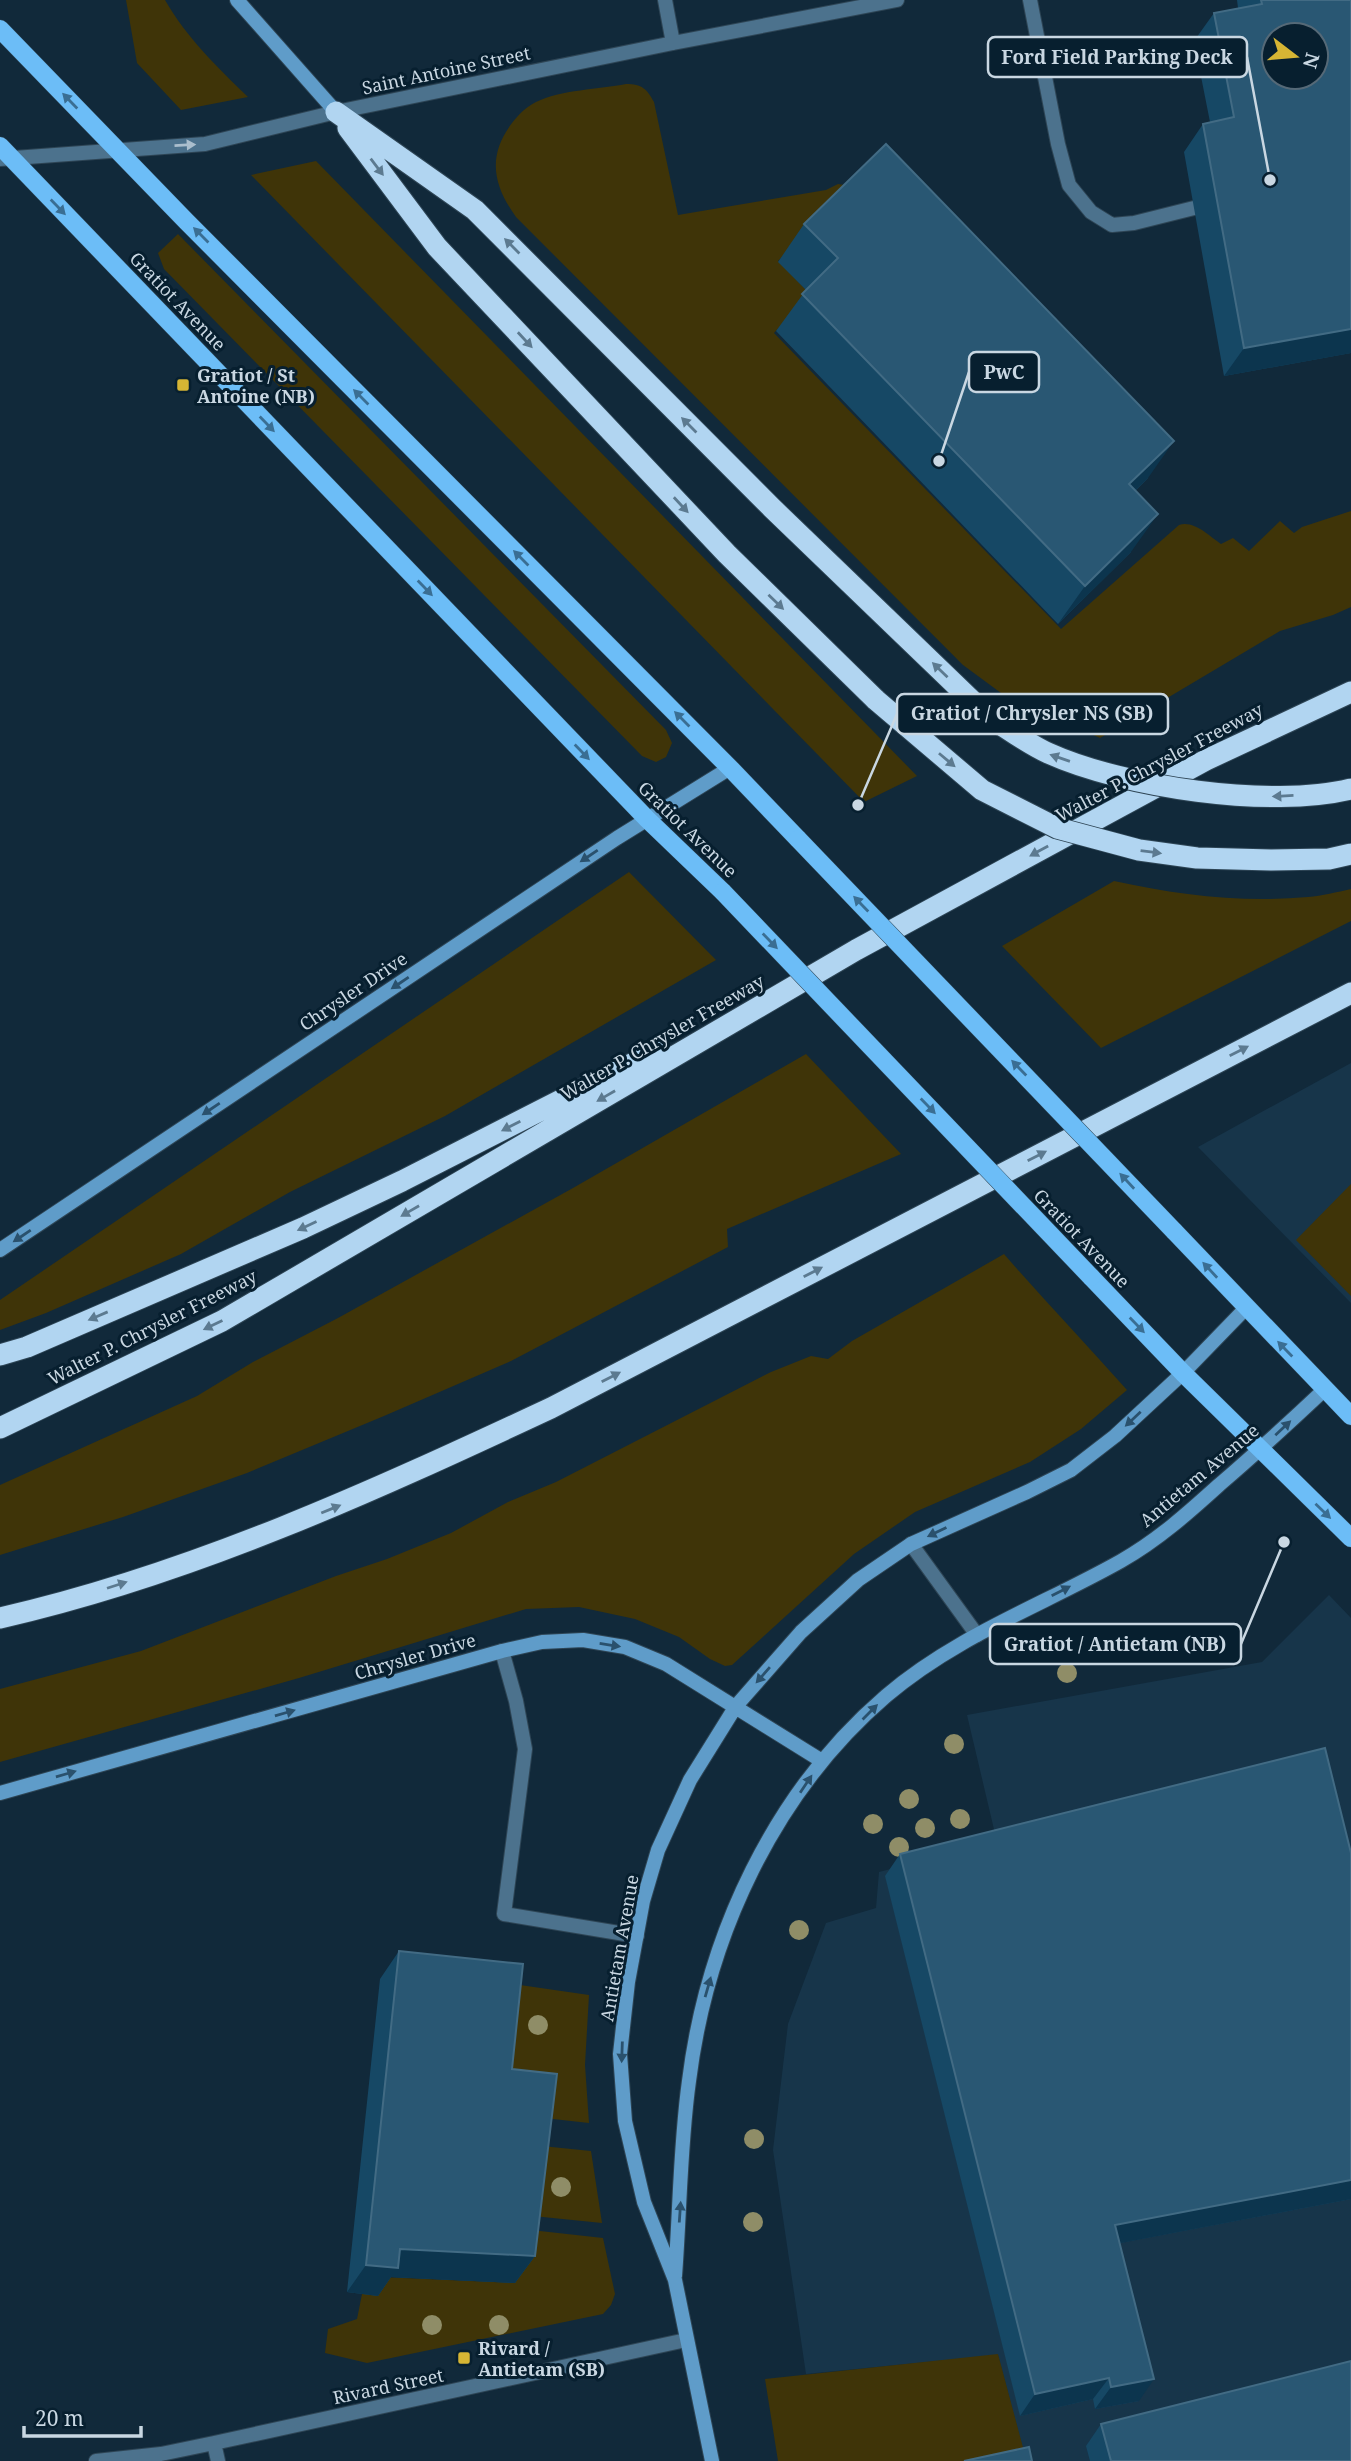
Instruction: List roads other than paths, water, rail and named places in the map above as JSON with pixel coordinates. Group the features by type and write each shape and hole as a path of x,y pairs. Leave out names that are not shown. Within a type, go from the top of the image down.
{"highway":[{"path":"336,113 437,247 727,554 876,700 982,790 1057,828 1139,850 1197,858 1317,860 1351,854"},
{"path":"336,113 475,210 772,508 989,717 1047,753 1120,778 1215,793 1278,797 1351,789"},
{"path":"1304,712 1351,684"},
{"name":"Walter P. Chrysler Freeway","path":"0,1428 222,1321 856,950 1206,760 1351,692"},
{"path":"0,1355 27,1347 303,1228 414,1175 856,950"},
{"path":"0,1625 245,1542 318,1514 551,1408 1351,993"},
{"path":"0,1618 52,1606"}],"main road":[{"path":"0,29 730,768 1351,1416"},
{"name":"Gratiot Avenue","path":"4,154 647,819 723,892 1183,1373 1351,1538"}],"street":[{"path":"237,0 336,113"},
{"path":"665,0 673,43"},
{"name":"Saint Antoine Street","path":"4,154 205,144 336,113 897,0"},
{"path":"1030,0 1058,144 1069,185 1091,212 1112,225 1171,215 1194,208"},
{"name":"Chrysler Drive","path":"0,1250 647,819 730,768"},
{"name":"Antietam Avenue","path":"712,2461 675,2280 644,2202 625,2121 621,2054 628,1982 643,1901 658,1850 690,1780 736,1706 800,1632 858,1580 911,1544 1027,1492 1071,1469 1115,1436 1183,1373 1246,1308"},
{"name":"Antietam Avenue","path":"675,2280 688,2082 700,2015 721,1942 750,1874 783,1816 822,1761 887,1695 961,1642 1123,1560 1170,1529 1325,1390"},
{"path":"911,1544 976,1635"},
{"name":"Chrysler Drive","path":"0,1793 502,1651 542,1642 583,1640 625,1647 666,1664 822,1761"},
{"path":"502,1651 525,1749 504,1914 637,1936"},
{"name":"Rivard Street","path":"96,2461 161,2454 686,2340"},
{"path":"214,2443 218,2461"}],"place":[{"name":"Ford Field Parking Deck","path":"1270,180"},
{"name":"Gratiot / St Antoine (NB)","path":"183,385"},
{"name":"PwC","path":"939,461"},
{"name":"Gratiot / Chrysler NS (SB)","path":"858,805"},
{"name":"Gratiot / Antietam (NB)","path":"1284,1542"},
{"name":"Rivard / Antietam (SB)","path":"464,2358"}]}
